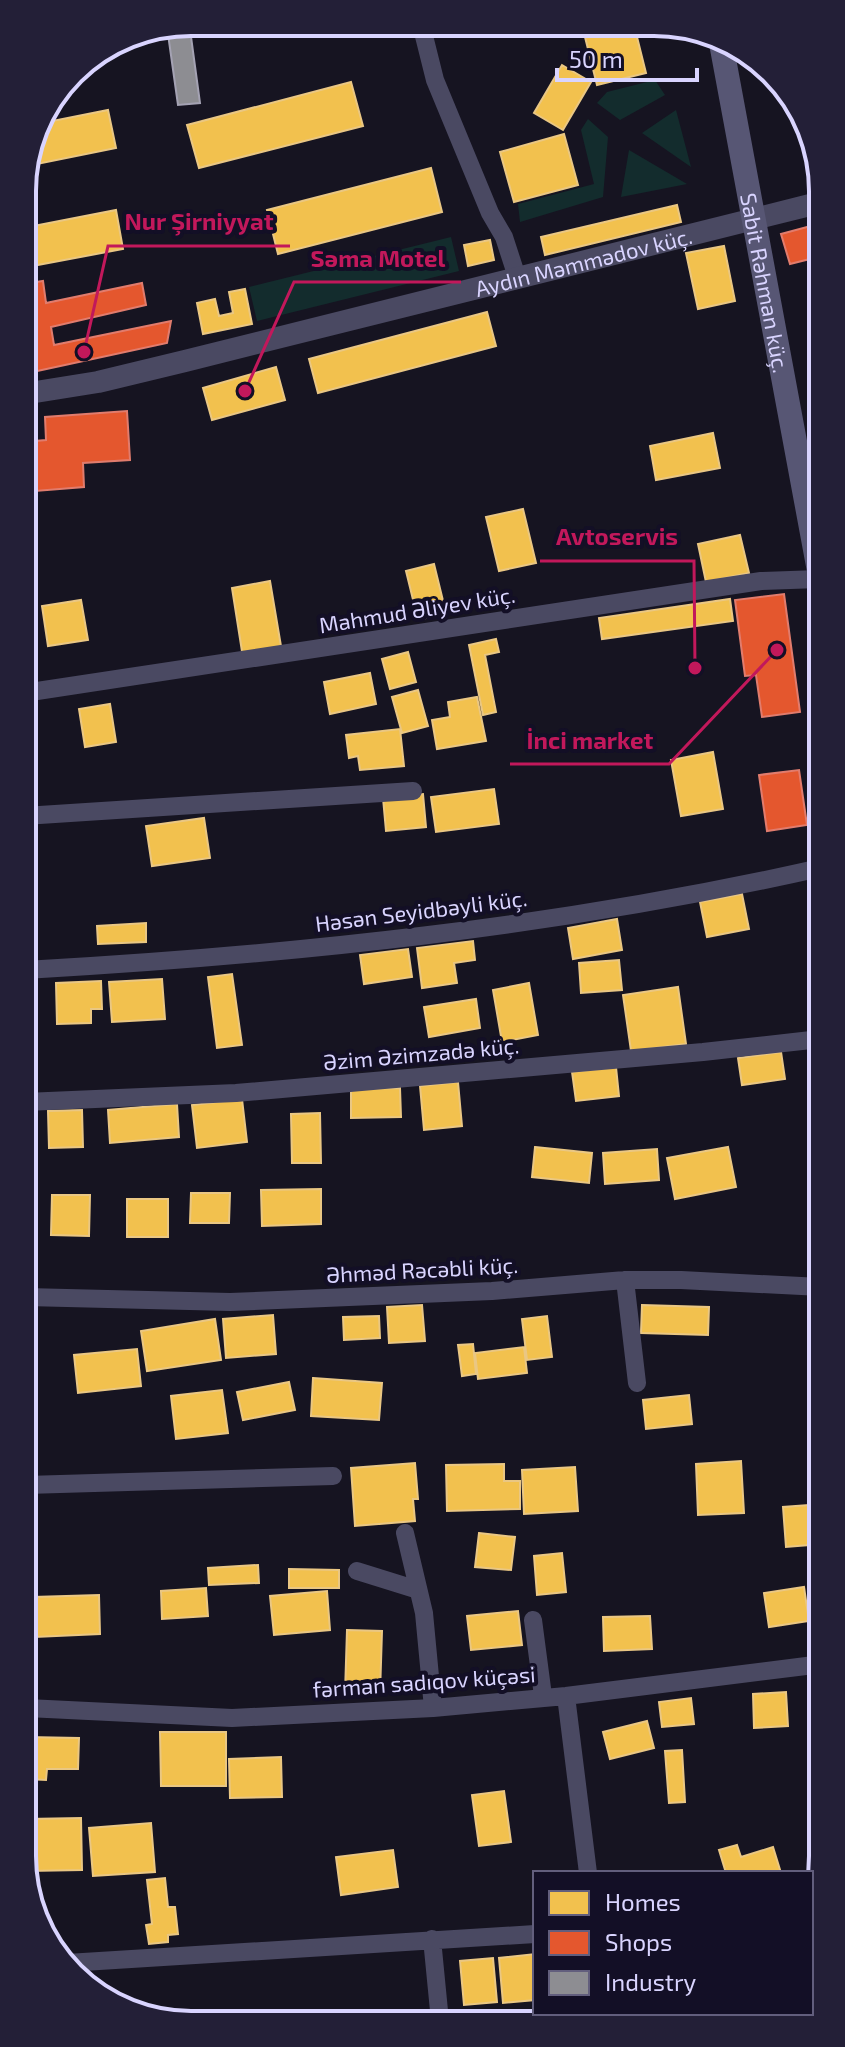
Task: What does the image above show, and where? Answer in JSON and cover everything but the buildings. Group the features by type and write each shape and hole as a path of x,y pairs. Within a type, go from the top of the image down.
{"main road":[{"name":"Sabit Rəhman küç.","path":"723,52 809,489"}],"street":[{"path":"424,36 435,80 490,213 504,237 517,277"},
{"name":"Aydın Məmmədov küç.","path":"36,392 98,382 185,361 809,205"},
{"name":"Mahmud Əliyev küç.","path":"36,691 761,581 809,579"},
{"path":"36,815 413,791"},
{"name":"Həsən Seyidbəyli küç.","path":"36,969 195,960 568,917 809,870"},
{"name":"Əzim Əzimzadə küç.","path":"36,1102 236,1093 809,1040"},
{"path":"625,1280 637,1383"},
{"name":"Əhməd Rəcəbli küç.","path":"36,1297 230,1302 492,1291 625,1280 809,1286"},
{"path":"36,1485 333,1476"},
{"path":"405,1533 424,1613 433,1708"},
{"path":"357,1571 418,1590"},
{"path":"533,1620 543,1696"},
{"name":"fərman sadıqov küçəsi","path":"36,1708 232,1718 433,1708 566,1696 809,1666"},
{"path":"566,1696 588,1871"},
{"path":"78,1962 533,1934"},
{"path":"432,1939 439,2011"}],"green space":[{"path":"655,80 665,95 620,120 597,103 607,92"},
{"path":"676,110 691,167 642,133"},
{"path":"588,119 608,137 603,197 520,222 518,204 594,184 581,130"},
{"path":"629,150 687,184 621,197"},
{"path":"451,237 459,271 257,321 249,287"}],"place":[{"name":"Nur Şirniyyat","path":"84,352"},
{"name":"Səma Motel","path":"245,391"},
{"name":"İnci market","path":"777,650"},
{"name":"Avtoservis","path":"695,668"}]}
